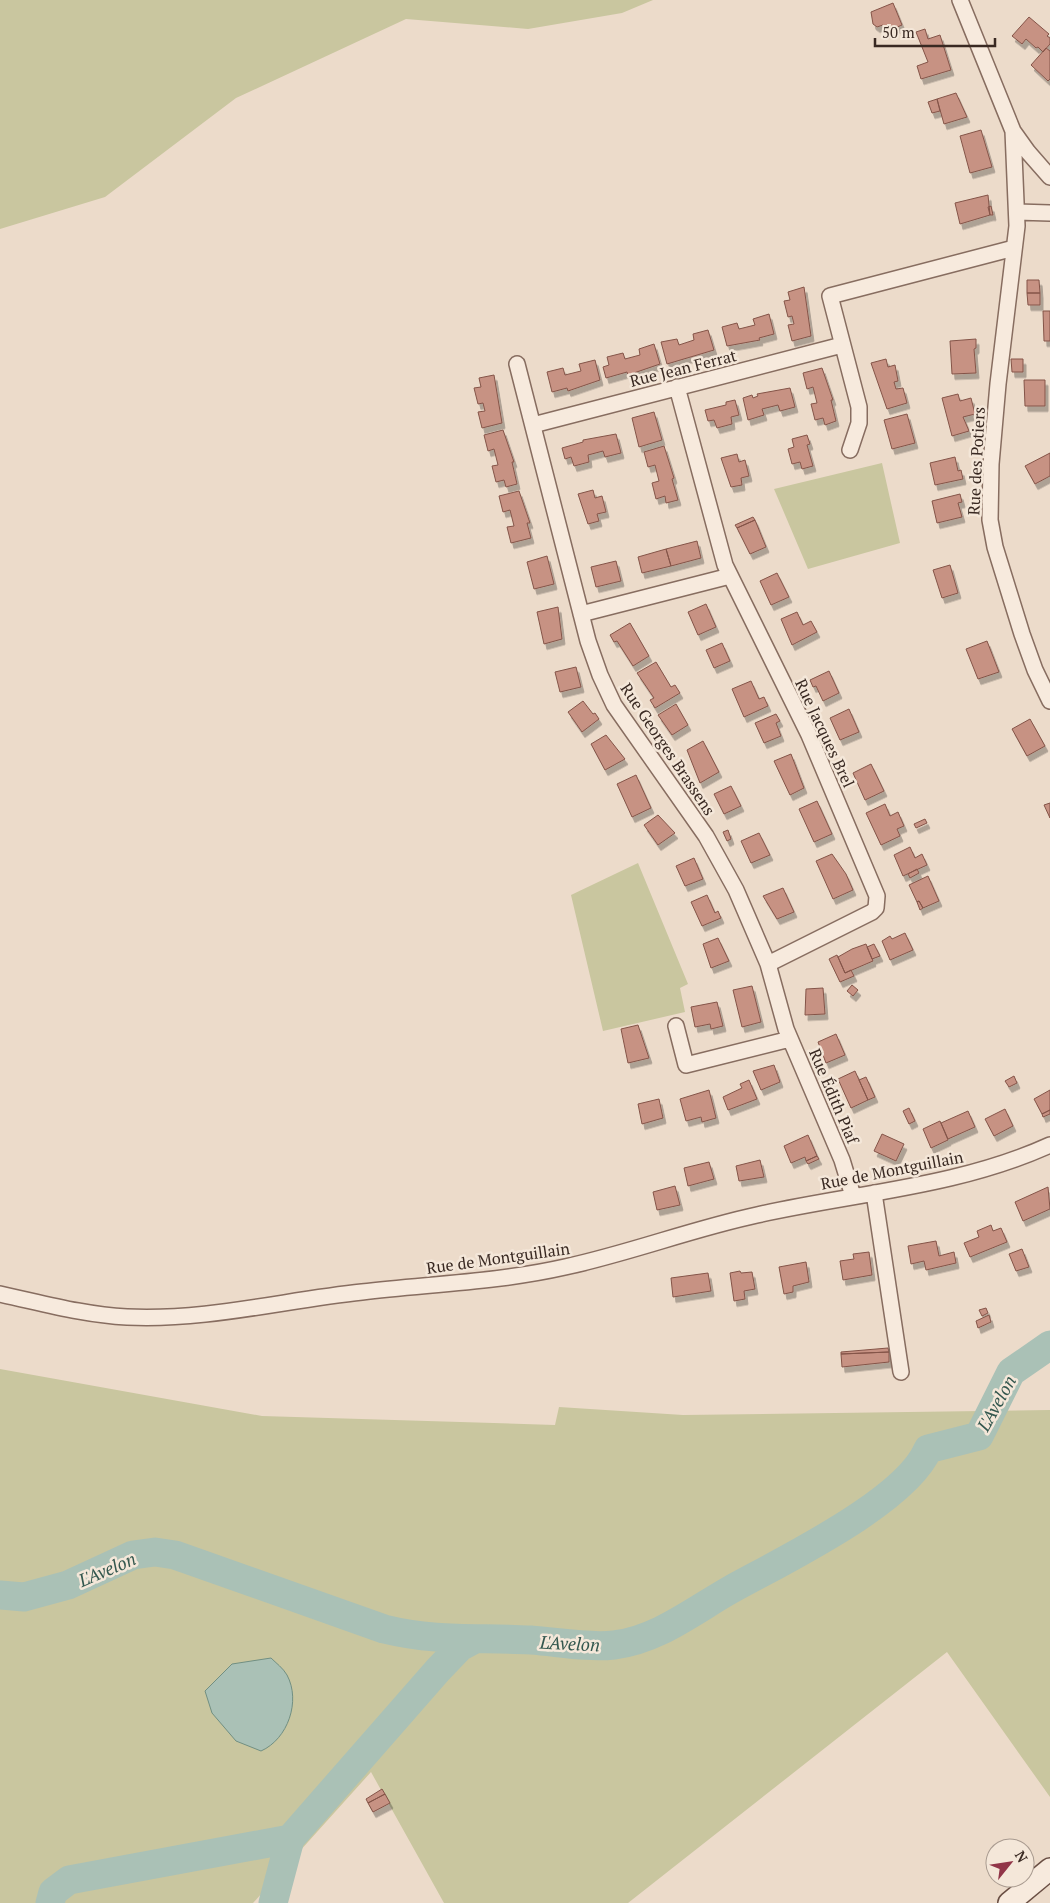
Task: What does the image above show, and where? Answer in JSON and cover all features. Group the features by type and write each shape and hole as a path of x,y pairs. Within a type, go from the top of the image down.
{"main road":[{"path":"1009,1903 1050,1868"}],"street":[{"name":"Rue des Potiers","path":"960,0 1013,131 1028,152 1050,176"},
{"name":"Rue des Potiers","path":"1013,131 1018,212 991,455 990,520 995,547 1022,634 1034,670 1050,701"},
{"path":"1018,212 1050,213"},
{"path":"850,450 859,413 830,296 1014,248"},
{"name":"Rue Jean Ferrat","path":"533,424 842,345"},
{"path":"517,364 533,424"},
{"name":"Rue Jacques Brel","path":"677,387 718,542 730,576 809,735 876,890 876,908 768,964"},
{"name":"Rue Georges Brassens","path":"533,424 594,659 611,698 633,735 715,851 740,898 768,964"},
{"path":"582,614 730,576"},
{"name":"Rue Édith Piaf","path":"768,964 790,1039 842,1160 853,1196"},
{"name":"Rue Édith Piaf","path":"676,1026 686,1066 790,1039"},
{"name":"Rue de Montguillain","path":"0,1294 109,1316 148,1318 553,1270 724,1222 986,1170 1050,1145"},
{"path":"874,1193 901,1372"}],"shaded area":[{"path":"0,0 653,0 622,13 528,29 406,19 236,98 105,197 0,229"},
{"path":"882,463 900,543 808,569 774,489"},
{"path":"638,863 688,984 680,988 685,1012 603,1031 571,895"},
{"path":"0,1369 262,1416 555,1425 559,1407 683,1415 1050,1410 1050,1797 947,1652 628,1903 444,1903 371,1772 253,1903 0,1903"},
{"path":"271,1658 287,1675 293,1696 292,1707 285,1729 278,1738 261,1751 236,1741 212,1713 205,1691 232,1664"}],"building":[{"path":"893,3 902,25 886,32 883,25 877,27 873,24 871,12"},
{"path":"1029,17 1049,34 1047,36 1050,38 1050,44 1043,52 1026,39 1022,44 1012,36"},
{"path":"925,29 928,39 940,35 951,70 921,79 917,66 928,62 916,32"},
{"path":"1046,48 1050,51 1050,79 1048,81 1031,65"},
{"path":"956,93 967,117 944,124 937,99"},
{"path":"937,99 940,111 932,113 928,102"},
{"path":"981,130 992,167 970,173 960,136"},
{"path":"988,195 990,215 960,224 955,203"},
{"path":"991,206 993,215 990,215 988,207"},
{"path":"1027,280 1039,280 1040,293 1027,293"},
{"path":"804,287 811,336 792,341 788,325 794,324 792,316 788,317 784,301 790,300 788,292"},
{"path":"1027,293 1040,293 1040,305 1028,305"},
{"path":"1043,311 1050,311 1050,341 1044,341"},
{"path":"769,314 774,334 759,338 760,340 727,346 722,327 737,323 739,329 755,325 753,319"},
{"path":"708,330 714,350 667,364 661,342 677,339 679,345 694,340 693,334"},
{"path":"976,339 976,348 974,349 976,373 952,374 950,341"},
{"path":"654,344 660,364 628,375 627,372 606,378 603,367 609,365 607,357 623,353 625,359 640,355 639,349"},
{"path":"886,359 888,367 895,365 898,381 894,382 896,389 903,388 907,403 887,409 871,363"},
{"path":"1011,359 1023,359 1023,372 1012,372"},
{"path":"595,360 600,380 568,391 567,388 552,392 547,372 563,368 565,375 581,371 579,364"},
{"path":"822,368 833,400 831,400 836,421 825,425 823,418 815,420 811,404 817,403 813,387 807,389 803,373"},
{"path":"494,375 502,423 482,428 478,412 485,411 483,403 478,404 474,388 481,387 479,378"},
{"path":"1024,380 1045,380 1045,406 1025,406"},
{"path":"790,388 795,407 780,411 778,405 762,409 764,415 748,420 743,398 752,395 753,398 758,396 757,394"},
{"path":"958,394 960,401 971,398 975,414 963,417 969,431 952,436 942,398"},
{"path":"735,400 739,415 731,417 732,424 717,428 714,420 708,421 705,410 726,405 726,402"},
{"path":"654,412 662,440 639,447 632,418"},
{"path":"907,414 915,443 892,449 884,420"},
{"path":"503,430 514,462 512,462 517,484 506,487 504,480 496,482 492,466 498,465 494,449 488,451 484,435"},
{"path":"616,434 621,453 605,457 603,451 588,455 589,462 574,466 571,457 565,459 562,448 583,442 583,440"},
{"path":"807,435 810,444 807,445 813,466 802,469 800,462 792,464 788,449 794,447 792,439"},
{"path":"664,446 674,478 672,479 678,500 666,503 665,496 656,499 652,483 659,481 655,465 648,467 644,452"},
{"path":"1050,453 1050,476 1035,484 1025,466"},
{"path":"737,454 739,462 745,460 749,476 741,478 742,485 731,487 721,458"},
{"path":"955,457 958,471 961,470 963,479 935,485 930,463"},
{"path":"593,490 595,498 602,496 606,512 597,514 599,521 588,524 578,494"},
{"path":"519,491 530,523 527,523 531,538 511,543 507,527 514,526 510,510 503,512 499,496"},
{"path":"960,494 962,502 958,503 962,517 937,523 932,501"},
{"path":"753,517 755,520 737,528 735,525"},
{"path":"755,520 766,547 750,554 737,528"},
{"path":"697,541 701,558 671,566 666,549"},
{"path":"666,549 671,566 642,573 638,557"},
{"path":"547,556 554,584 534,589 527,562"},
{"path":"616,561 621,581 596,587 591,567"},
{"path":"950,565 958,593 942,598 933,570"},
{"path":"777,573 789,597 771,605 760,581"},
{"path":"706,604 716,627 698,635 688,612"},
{"path":"558,607 562,639 544,644 537,612"},
{"path":"797,612 803,625 811,621 817,632 792,645 781,619"},
{"path":"630,623 649,656 633,666 617,641 614,642 610,635"},
{"path":"987,641 999,672 978,679 966,649"},
{"path":"722,643 730,661 714,668 706,650"},
{"path":"656,662 671,687 675,685 680,693 655,708 650,700 654,698 637,673"},
{"path":"576,667 581,687 560,692 555,672"},
{"path":"829,671 839,693 823,701 816,686 813,687 810,680"},
{"path":"751,681 759,699 764,697 768,706 744,717 732,689"},
{"path":"583,701 599,719 582,732 568,712"},
{"path":"676,704 688,725 672,735 658,715"},
{"path":"849,709 859,732 840,740 830,718"},
{"path":"776,714 780,721 776,723 781,736 764,743 755,723"},
{"path":"1030,719 1045,746 1027,756 1012,729"},
{"path":"606,735 625,759 605,770 591,744"},
{"path":"703,741 719,772 700,783 687,750"},
{"path":"791,754 804,788 790,795 774,761"},
{"path":"871,764 884,791 865,800 853,773"},
{"path":"636,775 651,808 632,817 617,784"},
{"path":"731,786 741,806 724,814 714,794"},
{"path":"817,801 832,834 814,842 799,809"},
{"path":"1050,803 1050,818 1044,805"},
{"path":"885,804 890,816 898,812 904,826 897,829 900,836 881,845 866,813"},
{"path":"658,815 675,833 658,845 644,825"},
{"path":"925,819 927,823 916,828 914,824"},
{"path":"728,830 731,839 727,841 723,832"},
{"path":"759,833 770,855 751,863 741,841"},
{"path":"910,847 915,858 922,854 927,865 903,876 894,855"},
{"path":"832,854 846,874 853,890 833,899 816,861"},
{"path":"694,858 703,879 685,886 676,866"},
{"path":"917,869 919,873 910,878 908,874"},
{"path":"928,876 939,901 923,908 919,901 917,902 909,885"},
{"path":"783,888 794,912 777,919 763,896"},
{"path":"707,895 715,913 718,911 721,918 702,926 691,902"},
{"path":"919,901 923,908 920,910 917,902"},
{"path":"905,933 913,950 890,960 882,941 890,936 892,939"},
{"path":"718,938 729,961 711,968 703,944"},
{"path":"866,944 873,961 845,973 838,957"},
{"path":"874,944 880,956 872,959 867,947"},
{"path":"837,955 845,973 851,970 854,976 840,982 829,959"},
{"path":"852,985 858,990 853,996 847,991"},
{"path":"752,986 761,1022 742,1027 733,990"},
{"path":"823,988 825,1014 805,1015 806,989"},
{"path":"717,1002 723,1026 711,1029 710,1024 695,1027 691,1007"},
{"path":"638,1025 649,1058 628,1063 621,1029"},
{"path":"836,1034 845,1055 826,1063 818,1042"},
{"path":"774,1065 780,1082 761,1090 753,1071"},
{"path":"855,1071 868,1100 851,1108 838,1079"},
{"path":"1014,1076 1017,1083 1009,1087 1005,1081"},
{"path":"866,1077 875,1097 868,1100 859,1080"},
{"path":"749,1080 757,1099 728,1110 723,1097 742,1088 740,1084"},
{"path":"709,1090 716,1118 702,1122 701,1117 686,1121 680,1099"},
{"path":"1050,1090 1050,1110 1042,1114 1034,1099"},
{"path":"659,1099 663,1118 642,1124 638,1104"},
{"path":"909,1108 915,1121 909,1124 903,1111"},
{"path":"1005,1109 1013,1126 994,1136 985,1119"},
{"path":"1050,1110 1050,1114 1043,1117 1042,1114"},
{"path":"968,1111 975,1127 948,1139 941,1123"},
{"path":"940,1121 948,1140 931,1148 923,1129"},
{"path":"882,1134 904,1144 896,1161 874,1151"},
{"path":"808,1135 817,1156 806,1161 805,1157 791,1163 784,1146"},
{"path":"817,1156 819,1159 808,1164 806,1161"},
{"path":"760,1160 764,1177 739,1181 736,1166"},
{"path":"709,1162 714,1179 688,1186 684,1168"},
{"path":"675,1186 680,1205 657,1210 653,1192"},
{"path":"1048,1187 1050,1209 1023,1221 1015,1202"},
{"path":"991,1225 993,1231 1001,1228 1007,1242 970,1257 964,1243 979,1237 977,1231"},
{"path":"936,1241 939,1256 954,1252 956,1263 926,1270 924,1261 911,1264 908,1246"},
{"path":"1022,1249 1029,1267 1016,1271 1009,1254"},
{"path":"869,1252 872,1275 843,1280 840,1261 854,1259 853,1254"},
{"path":"806,1262 809,1282 793,1286 793,1292 784,1294 779,1267"},
{"path":"740,1271 741,1273 752,1272 755,1289 744,1291 745,1299 734,1301 730,1273"},
{"path":"708,1273 711,1291 673,1297 671,1278"},
{"path":"986,1308 988,1313 982,1316 979,1310"},
{"path":"989,1315 991,1322 978,1328 976,1321"},
{"path":"888,1348 889,1352 841,1354 841,1352"},
{"path":"889,1352 889,1362 842,1367 841,1354"},
{"path":"382,1789 385,1794 368,1803 366,1799"},
{"path":"385,1794 390,1803 373,1812 368,1803"}],"waterway":[{"name":"L'Avelon","path":"0,1595 24,1597 68,1585 133,1555 155,1552 175,1555 384,1629 403,1633 440,1637 531,1640 594,1646 630,1642 674,1624 730,1590 809,1547 869,1510 895,1489 915,1469 928,1449 979,1436 1011,1372 1050,1345"},
{"path":"50,1903 53,1892 69,1880 290,1839 438,1670 460,1647 475,1639"},
{"path":"273,1903 290,1839"}]}
